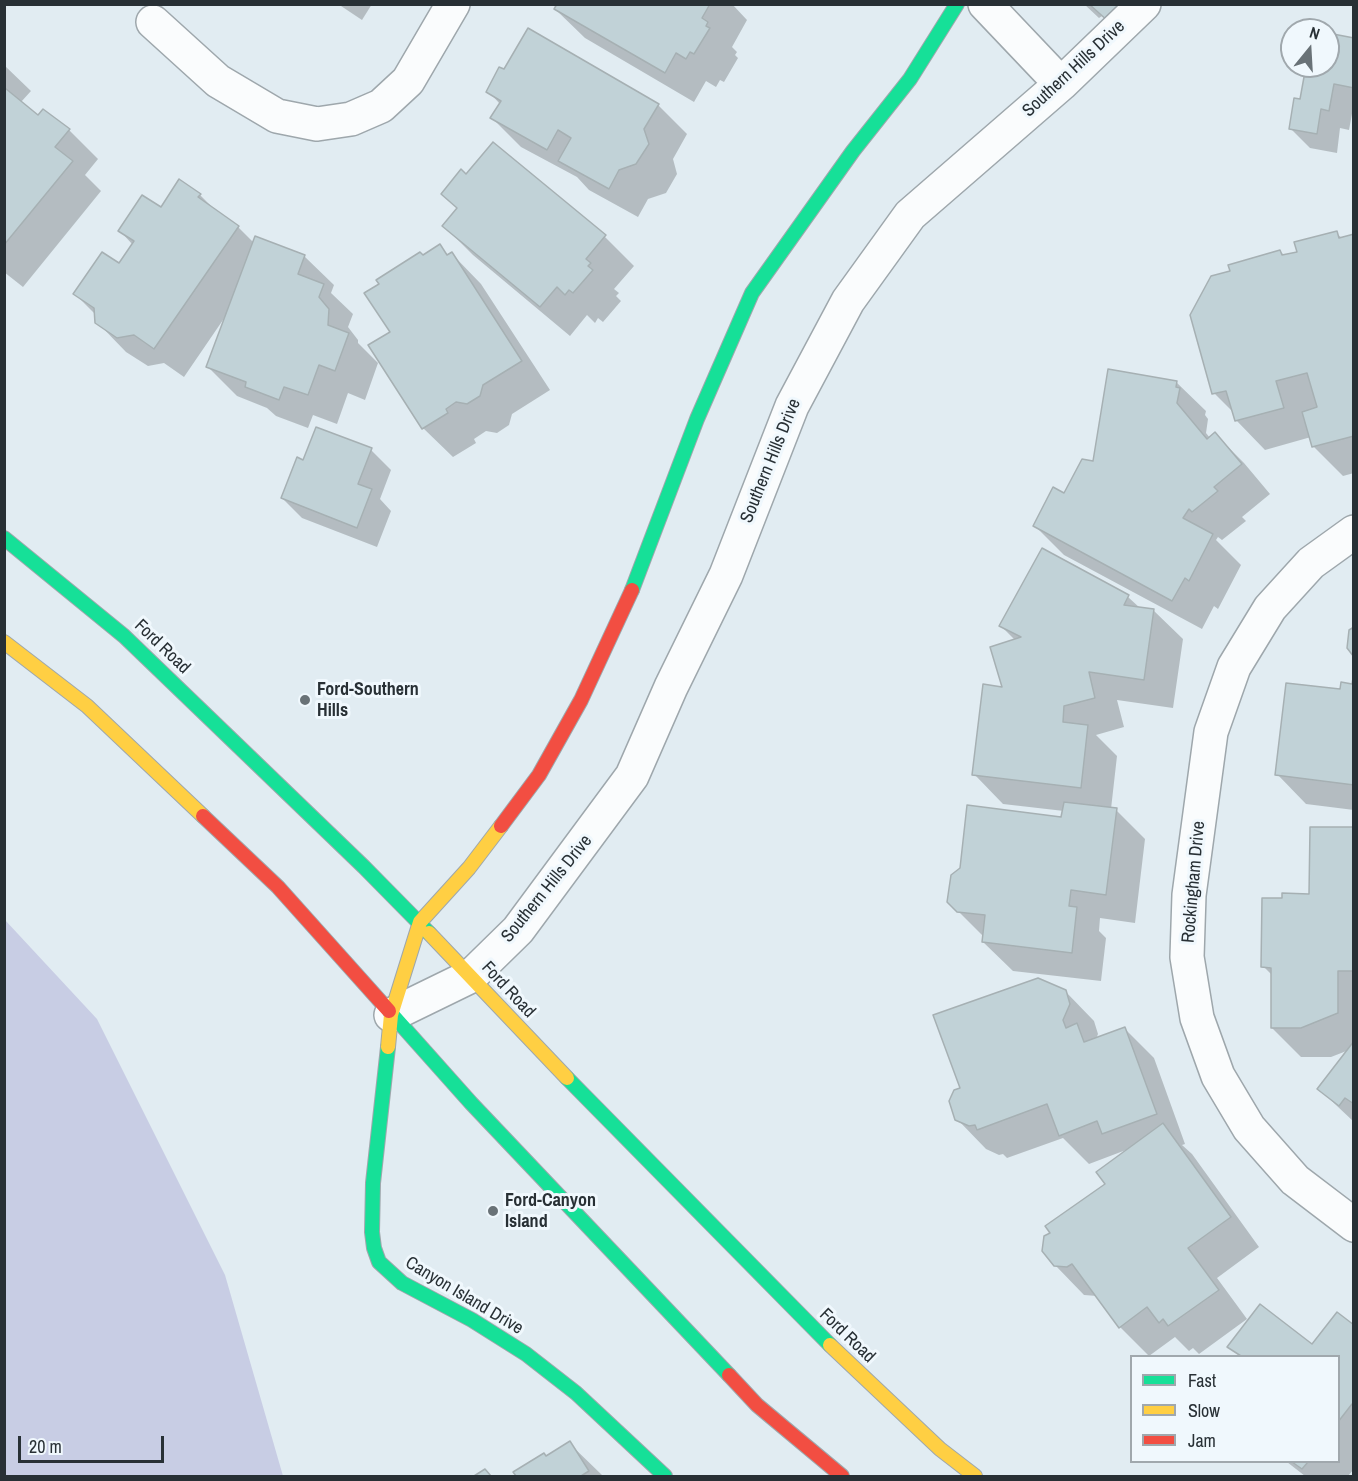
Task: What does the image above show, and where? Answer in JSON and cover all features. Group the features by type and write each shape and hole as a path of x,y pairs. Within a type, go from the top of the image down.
{"main road":[{"path":"391,1015 420,922 469,868 539,775 581,700 637,580 697,419 752,293 853,151 910,79 957,4"},
{"name":"Ford Road","path":"4,538 124,636 420,922 543,1054 821,1336 940,1449 975,1476"},
{"path":"4,642 87,706 278,887 479,1112 757,1405 842,1476"},
{"name":"Canyon Island Drive","path":"391,1015 373,1183 372,1232 379,1262 402,1283 472,1320 526,1354 576,1393 665,1476"}],"street":[{"path":"153,22 218,81 277,116 316,124 351,119 381,106 408,81 453,4"},
{"path":"985,4 1061,84"},
{"name":"Southern Hills Drive","path":"391,1015 471,975 518,930 633,776 671,687 726,575 792,406 848,302 910,215 1061,84 1144,4"},
{"name":"Rockingham Drive","path":"1353,532 1311,563 1270,608 1234,667 1211,732 1189,895 1187,957 1197,1018 1211,1057 1218,1076 1250,1128 1295,1180 1353,1225"}],"shaded area":[{"path":"5,920 97,1019 225,1275 283,1476 5,1476"}],"building":[{"path":"557,4 710,4 702,18 708,22 706,26 710,28 694,54 690,52 686,59 676,53 665,73 554,9"},
{"path":"1089,4 1125,4 1109,22"},
{"path":"528,28 659,104 644,129 649,144 636,164 619,170 609,189 558,161 571,138 558,130 547,150 490,118 501,101 486,92 499,67 504,69"},
{"path":"1340,35 1354,38 1354,88 1334,84 1329,111 1321,109 1317,134 1289,129 1294,98 1300,99 1304,78 1340,78"},
{"path":"5,88 38,115 43,109 70,129 55,147 73,161 4,245"},
{"path":"493,142 606,235 586,259 591,263 588,266 593,270 573,293 569,290 565,295 557,287 540,307 442,226 457,208 441,194 461,169 466,174"},
{"path":"179,179 201,194 198,197 239,226 154,349 134,335 117,338 95,323 94,308 73,294 102,252 119,263 134,241 118,231 142,195 161,207"},
{"path":"1337,231 1339,238 1354,234 1354,436 1312,447 1302,412 1317,407 1307,373 1276,381 1284,408 1235,421 1226,391 1212,394 1190,315 1211,276 1230,271 1228,265 1280,250 1282,255 1297,252 1294,242"},
{"path":"255,236 305,255 298,274 324,284 319,297 329,309 328,325 349,333 335,371 319,365 308,395 284,387 279,400 245,387 246,382 206,367"},
{"path":"440,244 447,255 452,252 522,361 483,385 480,396 467,404 456,402 446,409 448,413 422,429 368,345 390,332 364,293 379,284 376,280 420,252 423,255"},
{"path":"1108,369 1177,381 1176,387 1180,388 1177,403 1207,439 1215,432 1242,464 1214,487 1218,491 1192,512 1189,509 1183,518 1213,534 1189,581 1185,578 1172,601 1033,526 1053,487 1064,493 1082,459 1093,461"},
{"path":"316,427 372,448 358,484 372,489 357,528 281,498 297,457 303,460"},
{"path":"1042,548 1129,595 1124,605 1154,609 1144,680 1089,672 1095,698 1064,706 1063,722 1088,725 1081,788 972,775 983,684 1002,687 990,647 1021,637 999,626"},
{"path":"1354,627 1354,657 1347,648 1349,630"},
{"path":"1354,672 1354,785 1275,775 1286,683 1340,689 1341,682 1352,684"},
{"path":"1064,802 1117,808 1106,895 1071,890 1069,906 1077,907 1072,953 982,942 985,915 957,912 947,902 951,875 960,868 967,805 1061,817"},
{"path":"1310,827 1354,827 1354,971 1338,971 1338,1013 1301,1028 1271,1028 1271,968 1261,967 1262,898 1282,898 1282,893 1309,894"},
{"path":"1038,978 1066,990 1070,1004 1063,1020 1066,1028 1077,1023 1084,1042 1125,1027 1157,1114 1102,1134 1097,1121 1059,1136 1047,1104 977,1130 975,1125 969,1126 955,1120 949,1101 954,1090 960,1088 933,1015"},
{"path":"1354,1041 1354,1104 1345,1098 1339,1106 1317,1089"},
{"path":"1163,1123 1231,1217 1188,1248 1219,1290 1168,1326 1163,1319 1159,1323 1147,1307 1119,1328 1072,1264 1067,1267 1054,1266 1042,1251 1044,1236 1050,1233 1045,1226 1105,1184 1096,1172"},
{"path":"1260,1304 1312,1344 1337,1312 1354,1325 1354,1405 1352,1404 1340,1419 1340,1355 1239,1355 1227,1347"},
{"path":"570,1441 589,1471 581,1476 516,1476 513,1472 544,1453 546,1456"},
{"path":"1293,1463 1307,1463 1302,1469"},
{"path":"485,1469 491,1476 474,1476"}],"traffic: fast":[{"path":"632,590 697,419 752,293 853,151 910,79 957,4"},
{"path":"4,538 124,636 364,867 429,933"},
{"path":"389,1011 471,1103 729,1375"},
{"path":"388,1047 373,1183 372,1232 379,1262 402,1283 472,1320 526,1354 576,1393 665,1476"},
{"path":"567,1078 830,1345"}],"traffic: slow":[{"path":"4,642 87,706 203,816"},
{"path":"388,1047 391,1015 420,922 469,868 501,826"},
{"path":"429,933 567,1078"},
{"path":"830,1345 940,1449 975,1476"}],"traffic: jam":[{"path":"501,826 539,775 581,700 632,590"},
{"path":"203,816 278,887 389,1011"},
{"path":"729,1375 757,1405 842,1476"}],"place":[{"name":"Ford-Southern Hills","path":"305,700"},
{"name":"Ford-Canyon Island","path":"493,1211"}]}
